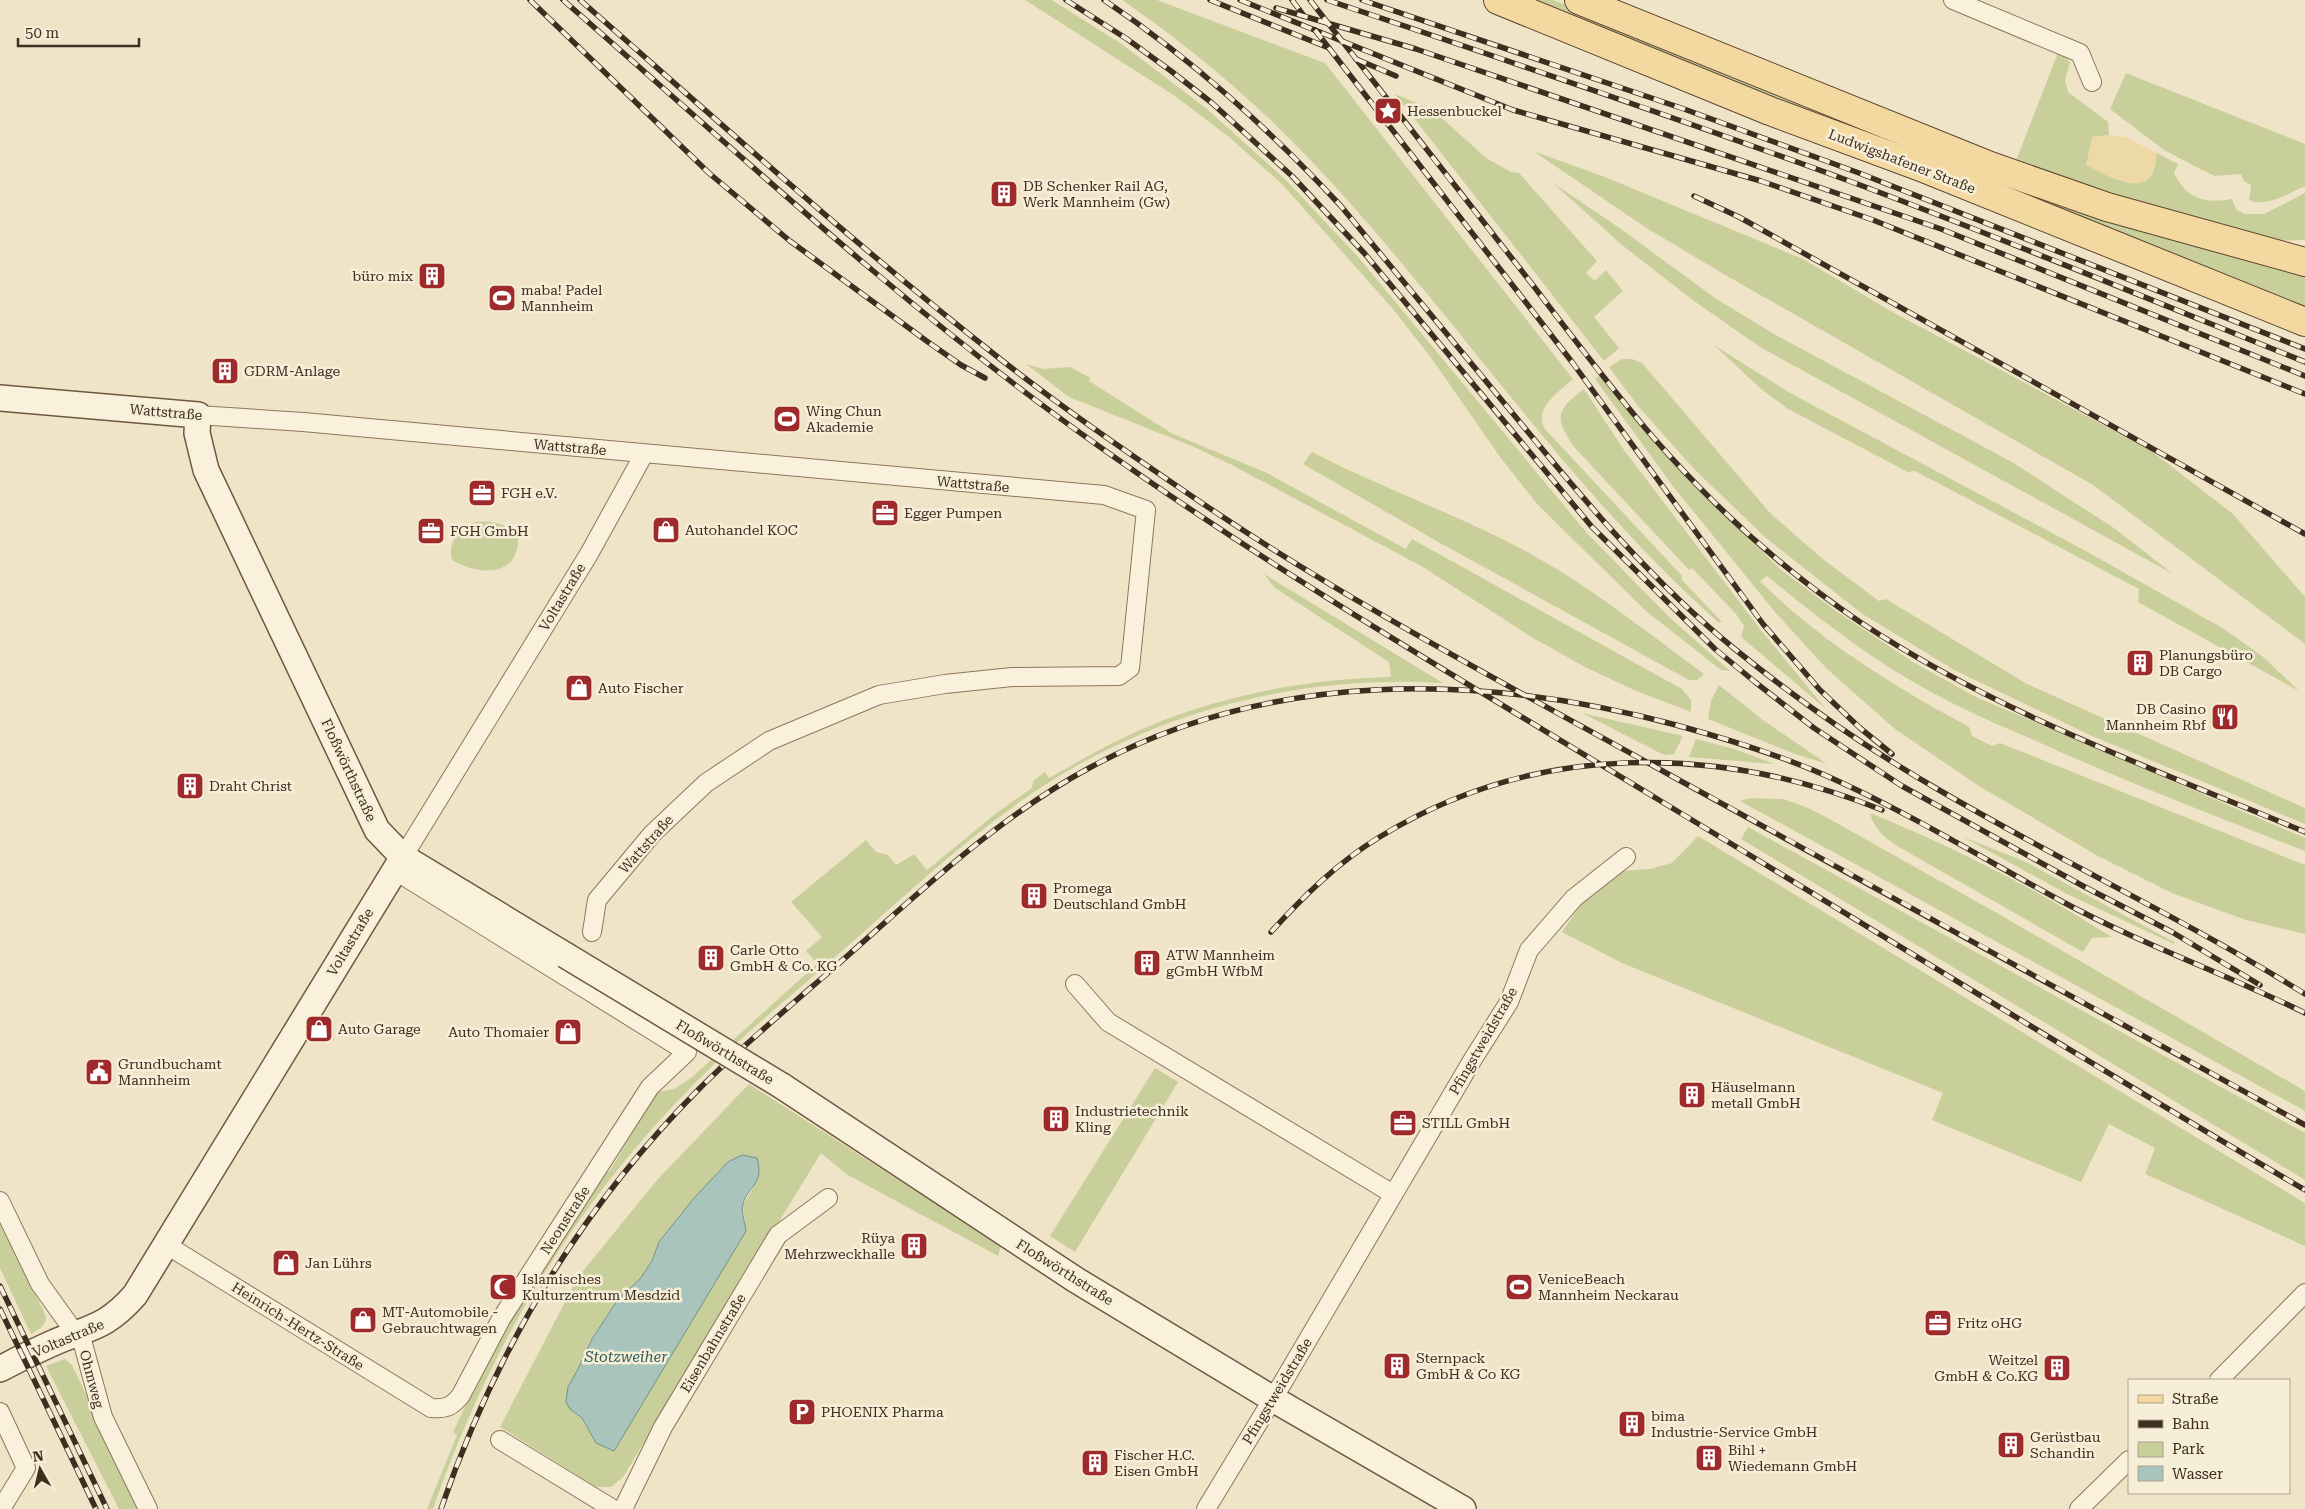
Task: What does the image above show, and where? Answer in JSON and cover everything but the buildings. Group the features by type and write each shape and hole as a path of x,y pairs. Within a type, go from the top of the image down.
{"main road":[{"name":"Ludwigshafener Straße","path":"1498,0 1770,111 1926,170 2305,322"},
{"name":"Ludwigshafener Straße","path":"1580,0 1990,166 2107,207 2305,262"},
{"path":"2275,254 2305,247"},
{"name":"Wattstraße","path":"0,398 198,415"},
{"name":"Floßwörthstraße","path":"198,415 196,433 206,470 376,830 398,864 564,965 782,1086 1076,1280 1273,1399 1463,1509"},
{"name":"Voltastraße","path":"0,1369 52,1343 108,1321 120,1312 135,1295 398,864"}],"street":[{"path":"1953,0 2080,53 2092,82"},
{"name":"Wattstraße","path":"198,415 303,422 1104,495 1146,510 1130,668 1119,676 1012,677 945,684 879,695 769,741 706,783 652,834 597,900 592,932"},
{"name":"Voltastraße","path":"398,864 589,554 644,454"},
{"name":"Pfingstweidstraße","path":"1206,1509 1473,1059 1509,1002 1530,950 1574,898 1626,857"},
{"name":"Floßwörthstraße","path":"564,965 687,1052"},
{"path":"1075,984 1108,1022 1393,1194"},
{"name":"Neonstraße","path":"432,1408 446,1409 454,1404 461,1395 501,1319 650,1087 687,1052"},
{"name":"Eisenbahnstraße","path":"623,1509 663,1427 778,1235 828,1198"},
{"name":"Ohmweg","path":"0,1201 40,1284 83,1344 94,1392 103,1417 148,1509"},
{"name":"Heinrich-Hertz-Straße","path":"165,1244 432,1408"},
{"path":"2220,1379 2305,1293"},
{"path":"0,1412 26,1468 0,1509"},
{"path":"500,1440 613,1509"},
{"path":"2079,1509 2128,1461"}],"green space":[{"path":"1025,0 1052,0 1123,45 1207,109 1287,181 1359,258 1586,532 1667,615 1730,671 1721,670 1646,611 1537,504 1500,457 1432,359 1393,309 1282,184 1229,137 1175,96"},
{"path":"1122,0 1157,0 1325,63 1573,379 1545,407 1542,421 1545,429 1683,577 1681,579 1722,622 1718,622 1660,567 1605,508 1552,447 1400,261 1292,141 1210,66"},
{"path":"1522,0 1553,0 1967,167 2305,272 2305,312"},
{"path":"2059,50 2070,62 2065,81 2068,92 2108,122 2109,135 2092,137 2151,174 2157,153 2178,164 2174,173 2179,182 2191,194 2198,198 2213,201 2232,199 2236,209 2244,214 2264,214 2305,193 2305,240 2270,241 2014,166"},
{"path":"2126,73 2305,144 2305,186 2277,199 2255,202 2249,200 2251,185 2244,181 2241,174 2215,176 2164,150 2110,109"},
{"path":"1395,94 1433,110 1486,158 1511,172 1519,173 1597,261 1586,273 1595,281 1606,270 1623,291 1594,317 1619,348 1604,361"},
{"path":"1533,151 1605,177 1803,259 1889,310 2150,450 2233,514 2305,597 2305,644 2093,485 1648,229"},
{"path":"1553,183 1621,229 1715,298 1774,334 2012,462 2114,528 2173,574 1760,347 1694,301 1622,245"},
{"path":"1714,345 1790,393 2084,550 2224,629 2262,656 2299,691 2138,602 2139,589 1915,471 1908,472 1788,409 1761,389"},
{"path":"1622,359 1632,359 1642,363 1771,514 1824,560 1879,601 1886,599 2027,684 2305,808 2305,824 2092,736 1956,671 1861,613 1766,538 1694,469 1638,406 1609,367"},
{"path":"1026,364 1043,369 1070,367 1091,378 1089,381 1173,434 1267,473 1406,549 1412,539 1682,689 1691,700 1691,712 1634,690 1587,668 1533,638 1423,567 1230,464 1194,447 1069,397"},
{"path":"1600,375 1677,467 1780,569 1836,611 1913,662 1976,697 2305,838 2305,851 2069,756 1945,700 1868,653 1806,608 1767,576 1760,581 1783,603 1833,643 1886,679 1969,727 1972,736 1992,746 2000,743 2305,865 2305,934 2246,920 2174,894 2098,856 1979,786 1895,729 1827,669 1775,612 1672,485 1595,379"},
{"path":"1584,389 1624,450 1760,629 1826,709 1741,637 1744,626 1736,614 1692,568 1689,570 1575,448 1563,429 1561,416 1567,403"},
{"path":"1312,452 1372,481 1465,521 1526,551 1593,593 1704,674 1697,680 1689,680 1440,543 1303,464"},
{"path":"475,522 497,523 508,527 518,534 517,548 513,559 506,566 497,570 486,571 463,566 452,560 451,548 456,536 464,527"},
{"path":"1264,574 1443,683 1390,682 1338,685 1285,692 1234,703 1183,718 1133,737 1086,761 1040,788 963,845 728,1051 692,1086 609,1181 572,1231 538,1283 508,1337 480,1392 455,1450 433,1509 427,1509 457,1435 453,1432 490,1355 598,1173 609,1172 657,1092 674,1089 691,1078 816,965 816,962 806,951 822,937 791,902 866,840 876,852 888,855 896,865 914,854 927,870 999,811 1032,788 1033,781 1045,772 1049,778 1129,735 1192,710 1224,700 1290,686 1391,677 1389,662 1275,588"},
{"path":"1719,685 1763,720 1827,764 1795,754 1708,719 1711,701"},
{"path":"1582,713 1683,736 1674,754 1664,755"},
{"path":"1696,739 1734,749 1775,764 1689,757"},
{"path":"1750,798 1783,799 1806,807 1997,913 2305,1091 2305,1111 1740,801"},
{"path":"1870,813 1933,840 1994,870 2054,902 2112,937 2092,938 2083,952 1898,846 1879,830 1872,820"},
{"path":"1748,827 2305,1133 2305,1180 1741,839"},
{"path":"1698,836 2305,1203 2305,1246 2145,1174 2155,1148 2109,1124 2081,1182 1932,1120 1943,1093 1622,963 1562,932 1581,904 1622,871 1650,869 1672,863"},
{"path":"1963,837 2026,862 2174,942 2174,944 2067,894"},
{"path":"1155,1068 1178,1082 1075,1252 1050,1236"},
{"path":"749,1084 1001,1246 998,1256 846,1174 821,1153 623,1477 611,1487 596,1487 500,1427 578,1277 658,1179","holes":["728,1162 754,1186 743,1205 746,1232 587,1429 568,1387 619,1298 640,1279 652,1261 659,1242 694,1198"]},
{"path":"0,1222 46,1316 42,1327 31,1334 0,1268"},
{"path":"65,1359 72,1365 141,1509 119,1509 46,1366"}],"sand":[{"path":"2109,135 2125,137 2157,153 2154,171 2148,180 2140,183 2121,181 2086,165 2092,137"}],"water":[{"name":"Stotzweiher","path":"742,1155 757,1158 759,1167 759,1174 755,1184 743,1204 746,1231 614,1451 596,1443 582,1418 570,1409 566,1402 568,1387 592,1339 619,1298 640,1279 652,1261 659,1242 694,1198 728,1162"}],"railway":[{"path":"530,0 710,174 790,241 928,342 961,365 985,378"},
{"path":"563,0 888,284 1023,391 1162,490 1302,582 1444,670 2062,1045 2305,1190"},
{"path":"580,0 839,227 945,315 1094,429 1249,534 1364,605 2305,1125"},
{"path":"1066,0 1127,39 1171,71 1212,103 1292,176 1365,254 1592,527 1715,649 1755,682 1814,728 1902,786 2083,886 2172,932 2260,985"},
{"path":"1104,0 1199,71 1257,122 1313,176 1340,205 1592,508 1675,596 1736,650 1785,688 1886,758 1985,816 2215,941 2305,994"},
{"path":"1210,0 1329,48"},
{"path":"1240,0 1513,110 1761,181 1873,220 2305,394"},
{"path":"1292,0 1304,16"},
{"path":"1310,0 1591,361 1652,436 1699,487 1803,581 1860,622 1912,655 2021,712 2077,738 2305,832"},
{"path":"1327,0 1656,112 1852,182 2305,362"},
{"path":"1362,0 1684,109 1859,173 2305,349"},
{"path":"1276,8 1416,49 1941,229 2305,376"},
{"path":"1315,30 1572,362 1763,624 1820,690 1860,728 1892,754"},
{"path":"1356,59 1396,76"},
{"path":"1694,196 1739,217 2305,534"},
{"path":"441,1509 463,1450 488,1393 515,1338 546,1284 579,1233 616,1183 656,1135 699,1089 749,1042 927,885 1022,810 1056,787 1091,767 1160,735 1231,712 1304,697 1379,690 1453,690 1528,696 1603,708 1676,725 1779,757 1840,782 1924,825 2093,917 2305,1013"},
{"path":"1271,932 1321,881 1348,858 1378,838 1437,806 1498,784 1561,769 1625,763 1690,764 1755,773 1819,788 1882,810"},
{"path":"0,1286 107,1509"},
{"path":"0,1309 96,1509"}],"place":[{"name":"Hessenbuckel","path":"1388,111"},
{"name":"DB Schenker Rail AG, Werk Mannheim (Gw)","path":"1004,194"},
{"name":"büro mix","path":"432,276"},
{"name":"maba! Padel Mannheim","path":"502,298"},
{"name":"GDRM-Anlage","path":"225,371"},
{"name":"Wing Chun Akademie","path":"787,419"},
{"name":"FGH e.V.","path":"482,493"},
{"name":"Egger Pumpen","path":"885,513"},
{"name":"Autohandel KOC","path":"666,530"},
{"name":"FGH GmbH","path":"431,531"},
{"name":"Planungsbüro DB Cargo","path":"2140,663"},
{"name":"Auto Fischer","path":"579,688"},
{"name":"DB Casino Mannheim Rbf","path":"2225,717"},
{"name":"Draht Christ","path":"190,786"},
{"name":"Promega Deutschland GmbH","path":"1034,896"},
{"name":"Carle Otto GmbH & Co. KG","path":"711,958"},
{"name":"ATW Mannheim gGmbH WfbM","path":"1147,963"},
{"name":"Auto Garage","path":"319,1029"},
{"name":"Auto Thomaier","path":"568,1032"},
{"name":"Grundbuchamt Mannheim","path":"99,1072"},
{"name":"Häuselmann metall GmbH","path":"1692,1095"},
{"name":"Industrietechnik Kling","path":"1056,1119"},
{"name":"STILL GmbH","path":"1403,1123"},
{"name":"Rüya Mehrzweckhalle","path":"914,1246"},
{"name":"Jan Lührs","path":"286,1263"},
{"name":"Islamisches Kulturzentrum Mesdzid","path":"503,1287"},
{"name":"VeniceBeach Mannheim Neckarau","path":"1519,1287"},
{"name":"MT-Automobile - Gebrauchtwagen","path":"363,1320"},
{"name":"Fritz oHG","path":"1938,1323"},
{"name":"Sternpack GmbH & Co KG","path":"1397,1366"},
{"name":"Weitzel GmbH & Co.KG","path":"2057,1368"},
{"name":"PHOENIX Pharma","path":"802,1412"},
{"name":"bima Industrie-Service GmbH","path":"1632,1424"},
{"name":"Gerüstbau Schandin","path":"2011,1445"},
{"name":"Bihl + Wiedemann GmbH","path":"1709,1458"},
{"name":"Fischer H.C. Eisen GmbH","path":"1095,1463"}]}
